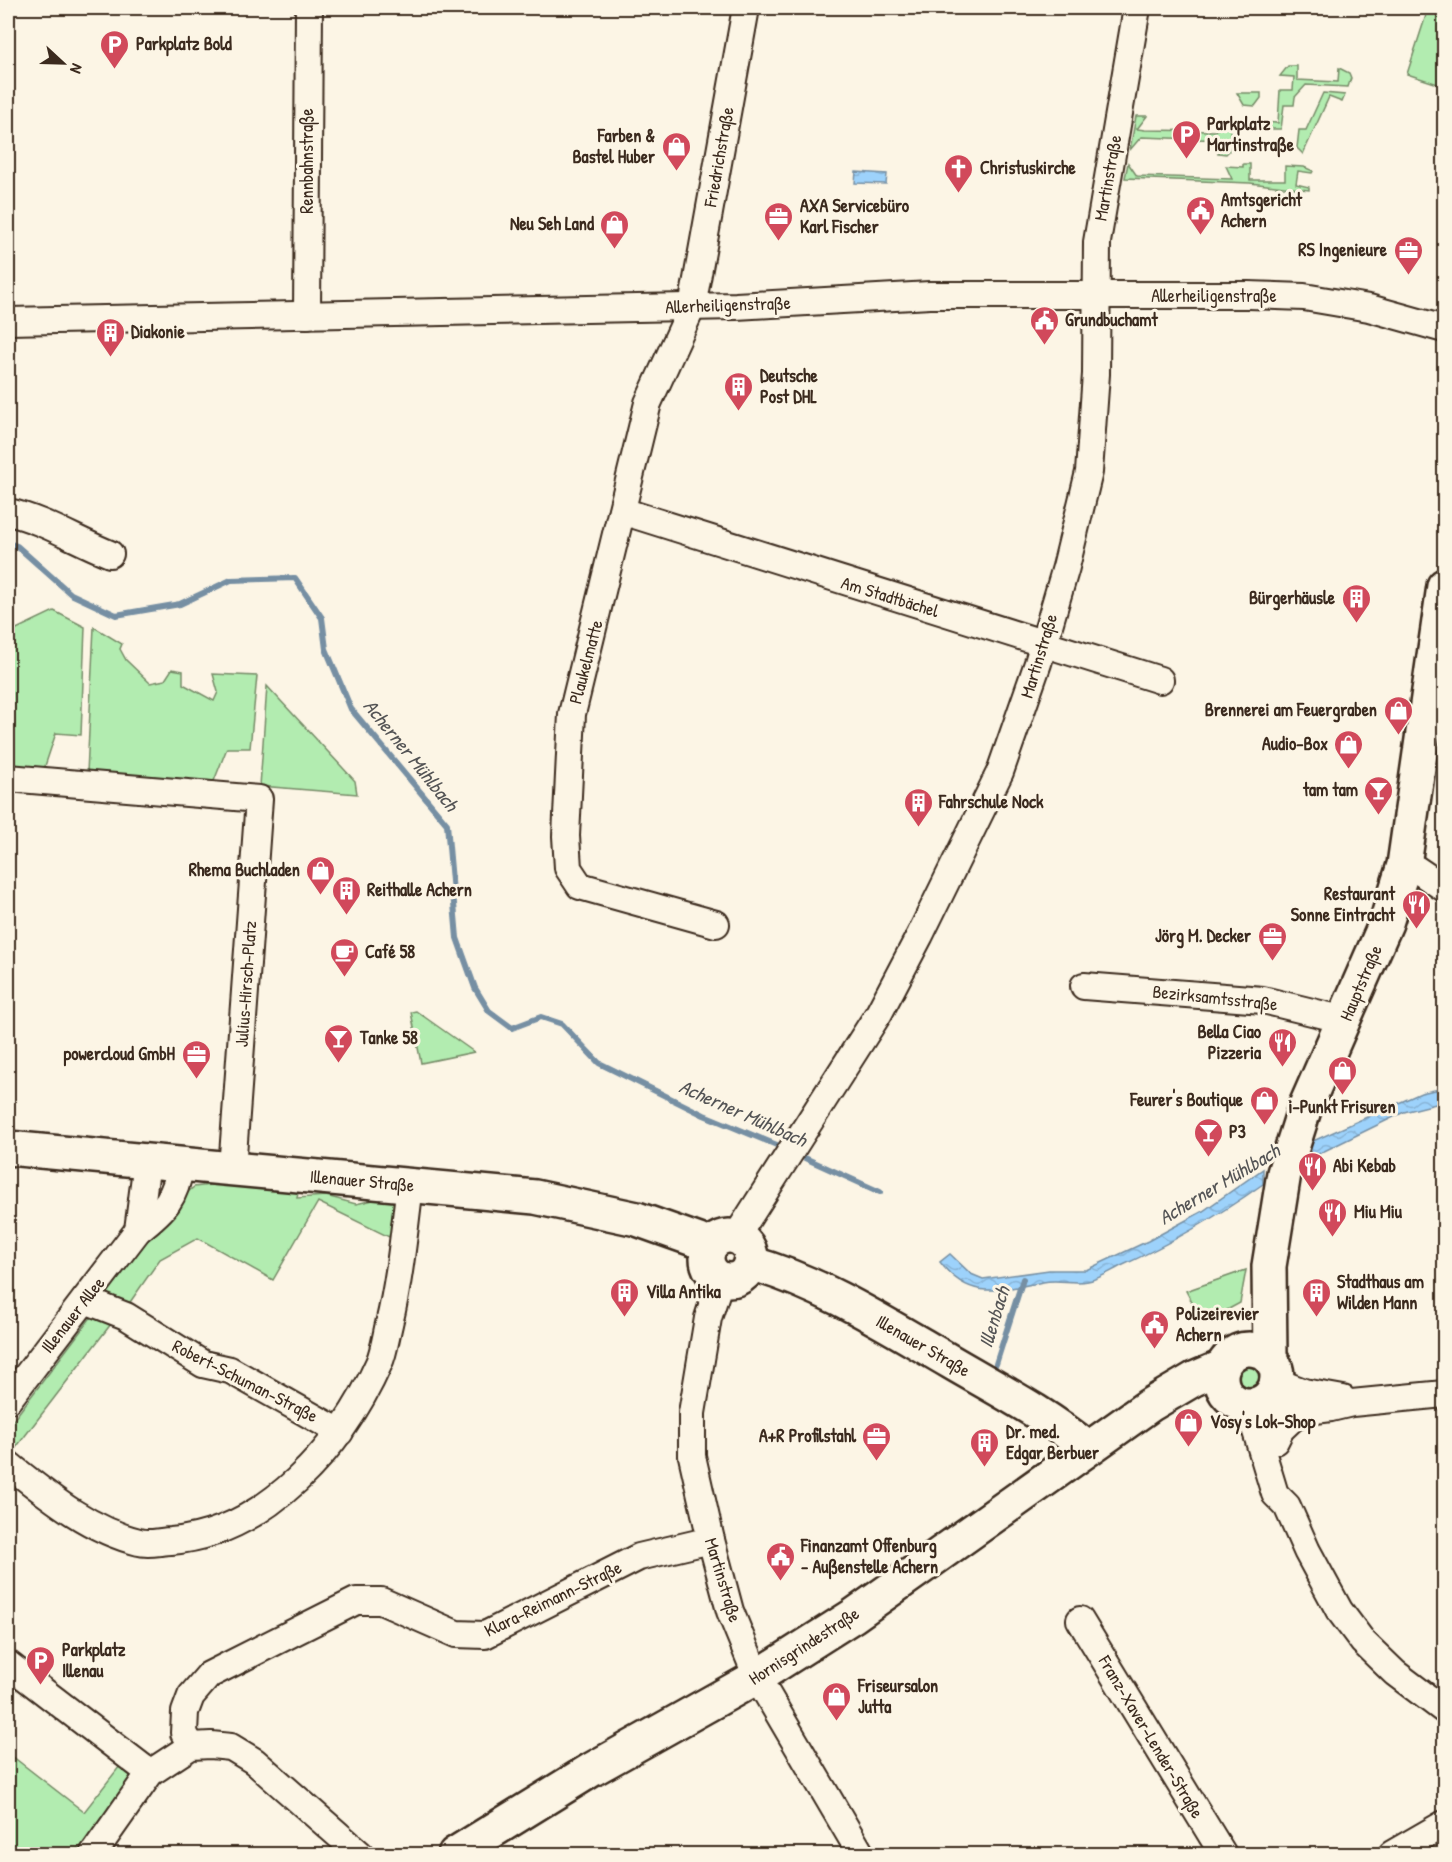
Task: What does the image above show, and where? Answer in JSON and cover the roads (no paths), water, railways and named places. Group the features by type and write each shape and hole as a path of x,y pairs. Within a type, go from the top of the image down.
{"main road":[{"name":"Hauptstraße","path":"1252,1381 1286,1163 1308,1101 1386,923 1404,865 1444,586"},
{"name":"Illenauer Straße","path":"8,1148 535,1197 637,1219 732,1250 883,1322 1010,1396 1087,1448"},
{"path":"721,1278 739,1277 732,1250"},
{"name":"Hornisgrindestraße","path":"455,1854 591,1770 757,1677 853,1616 1087,1448 1138,1416 1150,1405 1194,1379 1252,1381"}],"street":[{"name":"Rennbahnstraße","path":"307,315 309,8"},
{"name":"Friedrichstraße","path":"692,307 746,8"},
{"name":"Martinstraße","path":"732,1250 789,1153 879,1013 925,925 1000,772 1044,643 1089,472 1096,374 1097,242 1137,8"},
{"name":"Allerheiligenstraße","path":"8,321 692,307 930,295 1098,297 1248,295 1304,297 1392,313 1444,329"},
{"name":"Plaukelmatte","path":"692,307 648,402 572,714 566,836 568,868 580,886 716,924"},
{"name":"Am Stadtbächel","path":"622,511 1160,680"},
{"path":"8,512 32,517 77,541 110,554"},
{"name":"Julius-Hirsch-Platz","path":"8,778 260,799 232,1169"},
{"path":"1404,865 1416,869 1444,888"},
{"name":"Bezirksamtsstraße","path":"1084,986 1263,1000 1345,1020"},
{"name":"Illenauer Allee","path":"138,1230 147,1161"},
{"name":"Illenauer Allee","path":"8,1400 138,1230 159,1214 176,1191 181,1164"},
{"name":"Robert-Schuman-Straße","path":"8,1464 51,1498 93,1524 141,1543 207,1535 231,1525 298,1482 340,1432 380,1362 401,1273 410,1185"},
{"name":"Martinstraße","path":"721,1278 708,1318 692,1413 692,1456 711,1540 730,1611 757,1677 861,1854"},
{"name":"Robert-Schuman-Straße","path":"85,1300 126,1316 203,1364 230,1370 340,1432"},
{"path":"1252,1381 1304,1392 1338,1396 1352,1403"},
{"path":"1252,1381 1299,1412"},
{"path":"1252,1381 1275,1441 1289,1491 1287,1506"},
{"path":"1252,1381 1275,1494 1287,1506 1307,1551 1339,1610 1363,1642 1395,1673 1444,1710"},
{"path":"1275,1441 1281,1429 1299,1412 1352,1403 1444,1394"},
{"name":"Klara-Reimann-Straße","path":"191,1746 184,1733 185,1712 191,1696 209,1675 356,1601 381,1601 456,1634 485,1635 639,1557 711,1540"},
{"name":"Franz-Xaver-Lender-Straße","path":"1080,1620 1222,1854"},
{"path":"8,1664 150,1773"},
{"path":"93,1854 150,1773 191,1746 231,1747 254,1761 360,1854"},
{"path":"1392,1854 1444,1824"}],"water":[{"path":"856,172 887,174 886,184 855,183"},
{"path":"1444,1088 1444,1102 1404,1112 1306,1160 1313,1141 1421,1093"},
{"path":"1263,1169 1263,1184 1229,1207 1176,1238 1092,1280 1049,1281 987,1290 963,1283 951,1275 940,1262 950,1254 971,1274 983,1279 1049,1270 1086,1270 1148,1241 1203,1211"}],"waterway":[{"name":"Acherner Mühlbach","path":"8,543 17,546 71,594 116,615 180,604 231,580 295,578 322,618 326,649 351,709 447,824 457,938 475,988 489,1011 512,1028 541,1017 562,1024 599,1063 704,1115 784,1148"},
{"name":"Acherner Mühlbach","path":"796,1154 880,1192"},
{"name":"Illenbach","path":"996,1364 1023,1279"}],"place":[{"name":"Parkplatz Bold","path":"115,70"},
{"name":"Parkplatz Martinstraße","path":"1186,160"},
{"name":"Farben & Bastel Huber","path":"676,172"},
{"name":"Christuskirche","path":"959,194"},
{"name":"Amtsgericht Achern","path":"1200,236"},
{"name":"AXA Servicebüro Karl Fischer","path":"779,242"},
{"name":"Neu Seh Land","path":"615,250"},
{"name":"RS Ingenieure","path":"1408,276"},
{"name":"Grundbuchamt","path":"1044,346"},
{"name":"Diakonie","path":"110,358"},
{"name":"Deutsche Post DHL","path":"739,412"},
{"name":"Bürgerhäusle","path":"1356,624"},
{"name":"Brennerei am Feuergraben","path":"1398,736"},
{"name":"Audio-Box","path":"1349,770"},
{"name":"tam tam","path":"1379,816"},
{"name":"Fahrschule Nock","path":"918,828"},
{"name":"Rhema Buchladen","path":"321,896"},
{"name":"Reithalle Achern","path":"346,916"},
{"name":"Restaurant Sonne Eintracht","path":"1416,930"},
{"name":"Jörg M. Decker","path":"1272,962"},
{"name":"Café 58","path":"344,978"},
{"name":"Tanke 58","path":"339,1064"},
{"name":"Bella Ciao Pizzeria","path":"1282,1068"},
{"name":"powercloud GmbH","path":"196,1080"},
{"name":"i-Punkt Frisuren","path":"1342,1096"},
{"name":"Feurer's Boutique","path":"1264,1126"},
{"name":"P3","path":"1208,1158"},
{"name":"Abi Kebab","path":"1312,1192"},
{"name":"Miu Miu","path":"1333,1238"},
{"name":"Villa Antika","path":"625,1318"},
{"name":"Stadthaus am Wilden Mann","path":"1316,1318"},
{"name":"Polizeirevier Achern","path":"1155,1350"},
{"name":"Vosy's Lok-Shop","path":"1189,1448"},
{"name":"A+R Profilstahl","path":"877,1462"},
{"name":"Dr. med. Edgar Berbuer","path":"985,1468"},
{"name":"Finanzamt Offenburg - Außenstelle Achern","path":"780,1582"},
{"name":"Parkplatz Illenau","path":"41,1686"},
{"name":"Friseursalon Jutta","path":"837,1722"}]}
